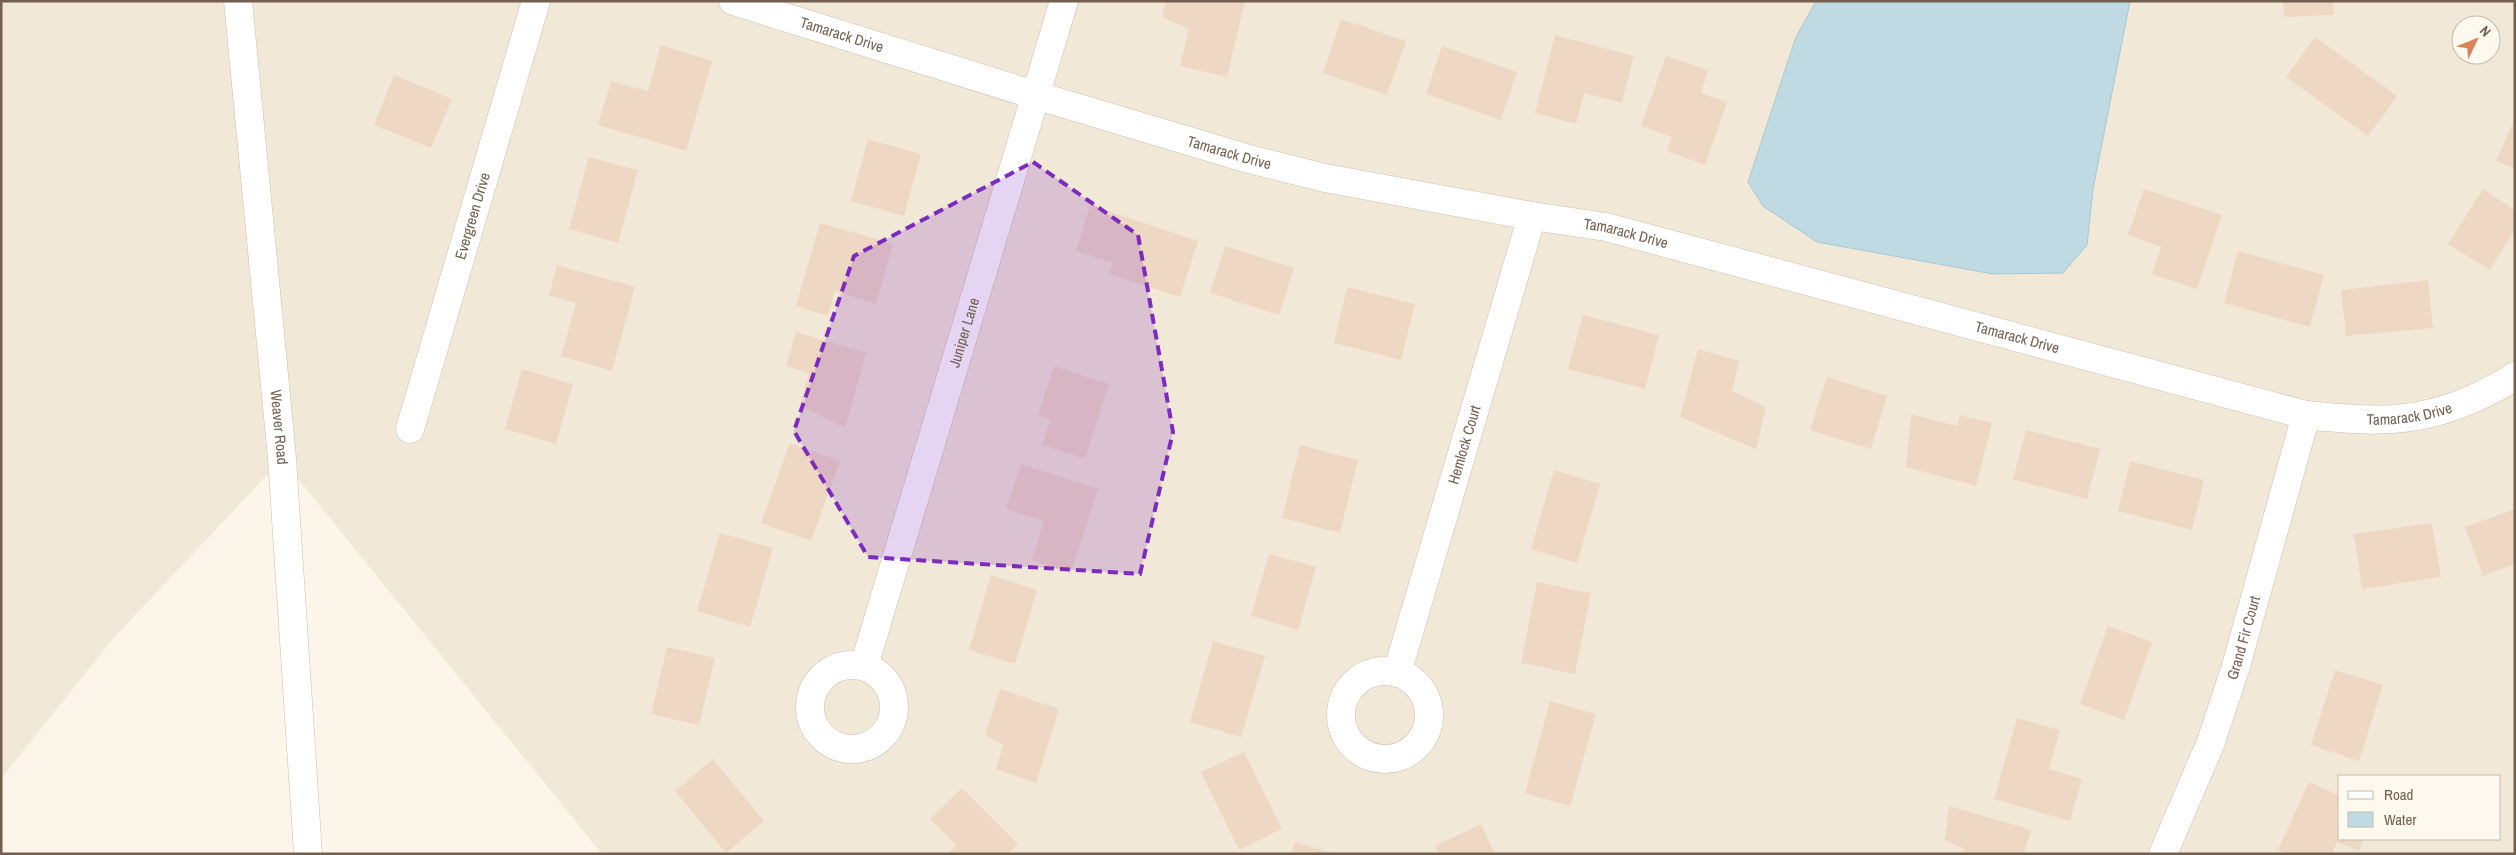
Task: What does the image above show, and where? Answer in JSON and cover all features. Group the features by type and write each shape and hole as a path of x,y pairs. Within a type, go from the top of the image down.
{"street":[{"name":"Weaver Road","path":"238,1 282,458 308,854"},
{"name":"Evergreen Drive","path":"410,429 536,1"},
{"name":"Tamarack Drive","path":"733,1 1249,159 1325,178 1532,216 1606,227 2306,415 2366,421 2417,418 2466,402 2515,376"},
{"name":"Juniper Lane","path":"864,666 1064,1"},
{"name":"Hemlock Court","path":"1397,673 1532,216"},
{"name":"Grand Fir Court","path":"2163,854 2211,742 2236,666 2306,415"}],"highlighted area":[{"path":"1033,162 1138,235 1173,432 1140,574 868,557 794,431 854,256"}],"shaded area":[{"path":"1,1 2515,1 2515,854 602,854 282,459 112,640 1,779"}],"water":[{"path":"1816,1 2130,1 2093,189 2087,245 2063,273 1993,274 1817,242 1763,206 1748,182 1796,37"}],"building":[{"path":"1166,1 1245,1 1227,77 1180,66 1189,29 1162,17"},
{"path":"2283,1 2333,1 2334,15 2284,17"},
{"path":"1341,19 1406,41 1387,95 1323,73"},
{"path":"1555,35 1634,56 1622,103 1584,93 1576,124 1535,113"},
{"path":"2315,37 2397,96 2368,136 2286,77"},
{"path":"661,45 712,61 686,151 598,125 611,81 648,91"},
{"path":"1442,46 1517,72 1501,120 1426,94"},
{"path":"1666,56 1708,70 1701,93 1727,102 1705,165 1667,151 1672,137 1641,126"},
{"path":"394,75 452,99 431,148 374,125"},
{"path":"2515,118 2515,169 2496,161"},
{"path":"868,139 921,154 904,216 851,201"},
{"path":"589,157 638,170 618,243 569,229"},
{"path":"2144,189 2222,215 2197,289 2152,274 2161,247 2128,235"},
{"path":"2483,189 2515,210 2515,229 2490,270 2448,244"},
{"path":"1090,205 1198,241 1180,297 1109,274 1113,263 1076,251"},
{"path":"820,223 893,244 876,304 835,291 828,316 796,306"},
{"path":"1225,246 1294,268 1279,315 1210,293"},
{"path":"2238,251 2324,275 2310,327 2224,303"},
{"path":"557,265 635,287 612,371 561,356 576,303 549,295"},
{"path":"2428,280 2433,328 2346,336 2341,290"},
{"path":"1347,287 1415,304 1401,360 1334,343"},
{"path":"1583,315 1659,335 1645,389 1568,369"},
{"path":"796,332 866,353 845,428 800,405 809,373 786,366"},
{"path":"1698,349 1739,361 1732,391 1766,407 1756,449 1680,417"},
{"path":"1054,366 1109,384 1085,459 1042,445 1050,419 1038,415"},
{"path":"522,369 573,384 556,444 505,429"},
{"path":"1827,377 1887,396 1871,449 1810,430"},
{"path":"1911,414 1957,426 1960,415 1992,423 1976,486 1906,467"},
{"path":"2026,430 2100,449 2087,499 2013,479"},
{"path":"790,443 840,461 811,541 761,523"},
{"path":"1300,445 1358,460 1340,533 1282,518"},
{"path":"2130,461 2204,480 2192,530 2118,511"},
{"path":"1021,464 1098,489 1071,573 1032,560 1044,521 1006,509"},
{"path":"1554,470 1600,484 1577,563 1531,549"},
{"path":"2515,509 2515,564 2483,576 2465,527"},
{"path":"2432,523 2441,577 2362,589 2354,534"},
{"path":"720,533 773,548 750,627 697,611"},
{"path":"1269,554 1316,567 1298,630 1251,616"},
{"path":"991,575 1037,590 1015,664 969,650"},
{"path":"1537,582 1591,593 1575,674 1521,663"},
{"path":"2108,626 2152,642 2124,720 2080,704"},
{"path":"1213,641 1265,656 1241,737 1190,722"},
{"path":"667,647 715,658 699,725 651,714"},
{"path":"2335,670 2383,685 2359,761 2311,745"},
{"path":"1000,689 1059,709 1036,783 996,769 1003,745 985,735"},
{"path":"1550,701 1596,714 1570,806 1525,793"},
{"path":"2017,718 2060,730 2049,769 2082,779 2070,821 1994,799"},
{"path":"1244,752 1282,829 1239,850 1201,772"},
{"path":"713,759 764,821 726,853 675,791"},
{"path":"2309,782 2338,795 2338,840 2364,840 2359,851 2337,842 2332,854 2287,854 2278,850"},
{"path":"962,788 1018,844 1008,854 948,854 956,845 930,819"},
{"path":"1949,806 2031,830 2024,854 1963,854 1964,849 1945,840"},
{"path":"1481,824 1495,854 1439,854 1435,846"},
{"path":"1295,842 1332,853 1332,854 1291,854"}]}
